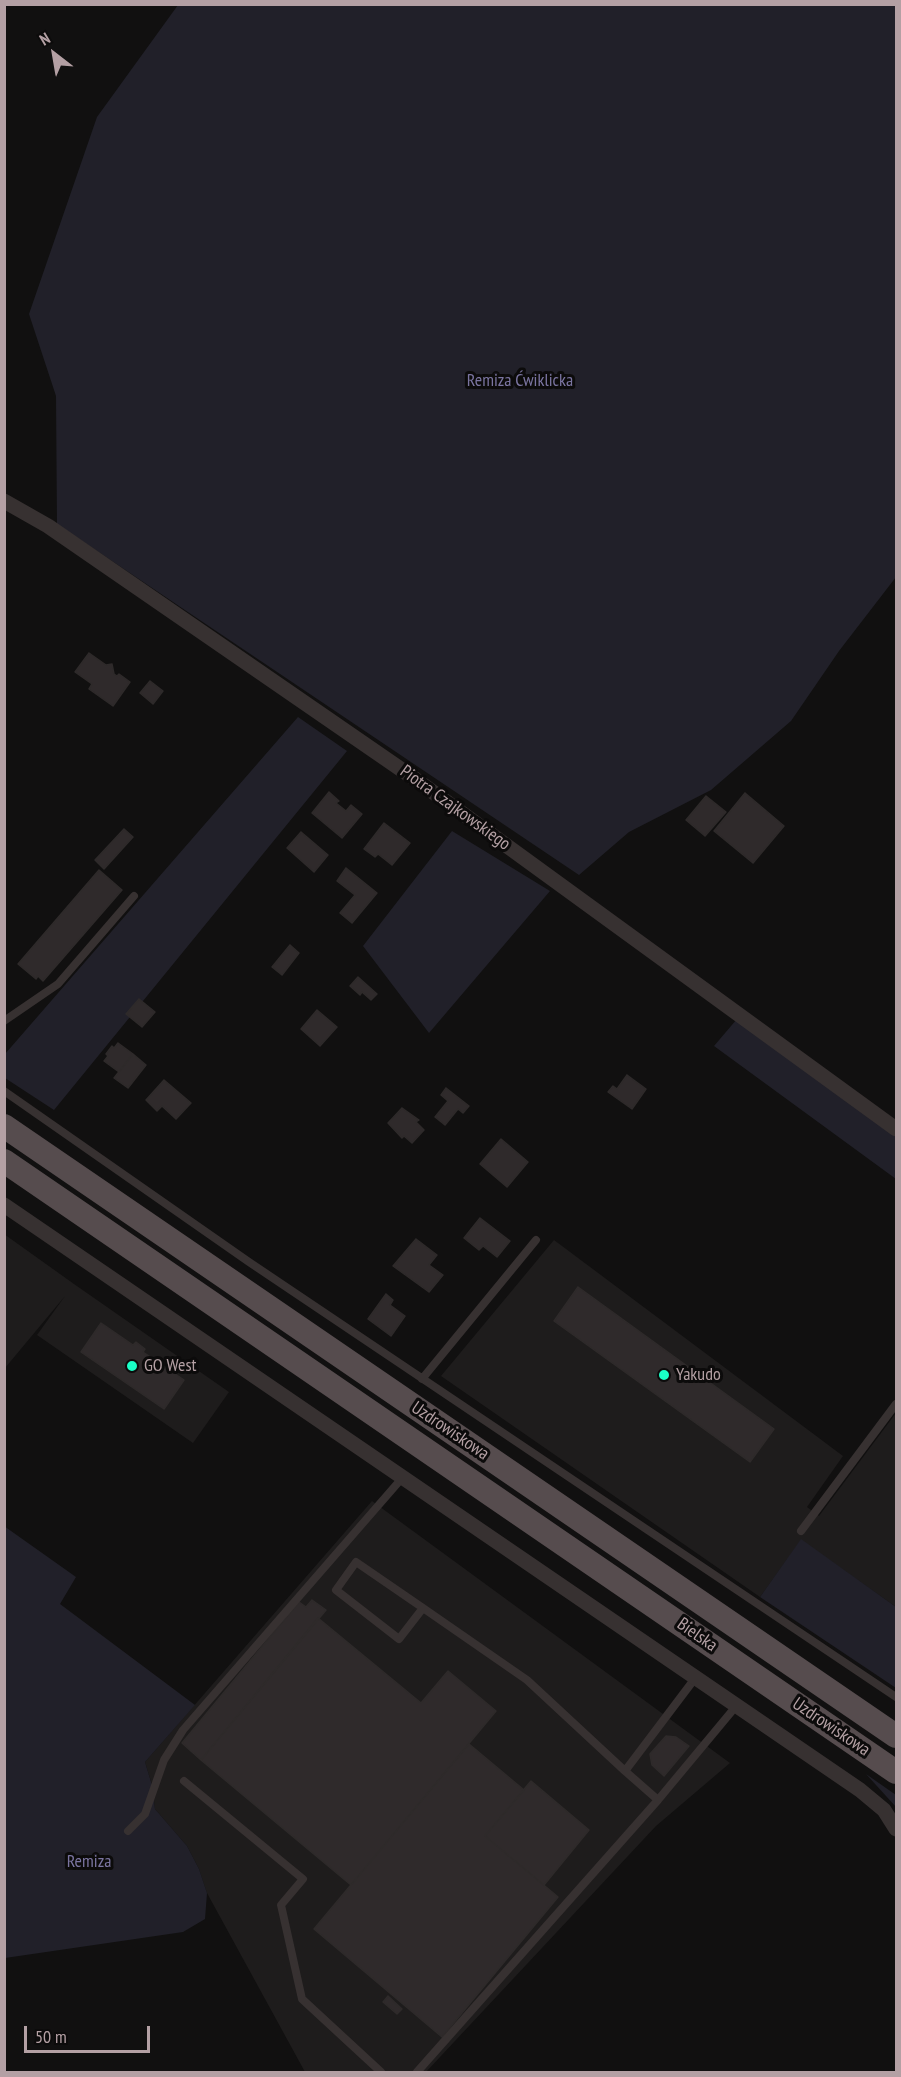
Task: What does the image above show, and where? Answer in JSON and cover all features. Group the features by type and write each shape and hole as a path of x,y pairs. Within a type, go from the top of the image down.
{"main road":[{"name":"Uzdrowiskowa","path":"4,1126 897,1736"},
{"name":"Uzdrowiskowa","path":"4,1161 657,1607"},
{"name":"Bielska","path":"657,1607 737,1662"},
{"name":"Uzdrowiskowa","path":"737,1662 897,1772"}],"street":[{"name":"Piotra Czajkowskiego","path":"4,501 48,526 415,779 897,1129"},
{"path":"4,1204 860,1790 884,1810 897,1829"}],"lane":[{"path":"4,1021 58,984 134,896"},
{"path":"4,1091 249,1262 897,1697"},
{"path":"422,1378 536,1240"},
{"path":"801,1531 897,1404"},
{"path":"128,1831 145,1814 164,1760 183,1730 404,1477"},
{"path":"423,1608 399,1639 336,1590 356,1562 423,1608 527,1680 658,1800"},
{"path":"625,1772 696,1677"},
{"path":"417,2073 658,1800 737,1705"},
{"path":"184,1781 303,1879 281,1905 302,1999 381,2073"}],"shaded area":[{"path":"4,1234 229,1392 193,1443 37,1335 65,1296 5,1368"},
{"path":"554,1240 843,1456 807,1507 819,1516 896,1413 896,1607 801,1540 760,1597 441,1376"},
{"path":"372,1501 730,1763 656,1826 426,2072 305,2072 207,1893 199,1869 187,1846 155,1809 152,1785 145,1762"}],"green space":[{"name":"Remiza Ćwiklicka","path":"178,5 896,5 896,577 839,651 791,721 711,790 629,832 579,875 57,524 56,396 29,314 97,117"},
{"path":"298,717 347,751 54,1110 5,1078 5,1054"},
{"path":"452,831 550,891 429,1033 363,946"},
{"path":"737,1019 896,1137 896,1179 714,1046"},
{"name":"Remiza","path":"4,1526 76,1577 60,1604 195,1705 145,1762 152,1785 155,1809 187,1846 199,1869 207,1893 205,1919 183,1932 5,1958"},
{"path":"801,1539 896,1607 896,1688 760,1597"},
{"path":"866,1774 896,1795 896,1807"}],"building":[{"path":"89,653 106,665 112,664 114,674 117,676 119,674 130,682 113,706 89,689 92,684 75,672"},
{"path":"150,681 163,691 153,704 140,693"},
{"path":"329,792 339,801 336,803 346,811 351,805 362,814 342,838 312,813"},
{"path":"745,793 784,826 753,863 714,831"},
{"path":"706,796 726,812 705,836 686,820"},
{"path":"384,823 410,843 392,865 378,854 375,857 364,849"},
{"path":"124,829 133,837 104,869 95,860"},
{"path":"301,832 328,855 314,872 287,848"},
{"path":"346,868 377,893 352,923 340,913 355,895 337,881"},
{"path":"99,870 122,890 43,981 38,976 36,979 18,964"},
{"path":"290,945 299,953 282,975 272,967"},
{"path":"358,977 377,994 371,1000 362,992 360,995 350,986"},
{"path":"139,999 155,1012 142,1027 126,1014"},
{"path":"317,1010 337,1027 320,1046 301,1029"},
{"path":"118,1043 133,1054 119,1072 104,1061 112,1046 114,1048"},
{"path":"133,1054 146,1065 128,1088 114,1078"},
{"path":"627,1075 646,1089 632,1109 608,1092 613,1086 617,1089"},
{"path":"164,1080 191,1103 176,1119 162,1106 157,1111 146,1100"},
{"path":"446,1088 469,1106 463,1113 458,1109 445,1125 435,1117 448,1101 441,1095"},
{"path":"402,1108 419,1120 416,1122 424,1130 412,1143 404,1136 402,1138 388,1123"},
{"path":"501,1139 528,1162 507,1187 480,1164"},
{"path":"480,1218 510,1241 497,1257 483,1246 479,1250 464,1238"},
{"path":"416,1239 437,1255 429,1265 443,1275 429,1292 393,1266"},
{"name":"Yakudo","path":"578,1287 774,1429 750,1462 554,1321"},
{"path":"386,1294 393,1300 390,1305 405,1316 391,1336 368,1319"},
{"name":"GO West","path":"101,1323 133,1345 136,1342 145,1349 143,1352 184,1380 164,1409 81,1352"},
{"path":"312,1600 326,1610 201,1760 182,1743 299,1602 306,1607"},
{"path":"318,1618 421,1703 448,1671 496,1711 351,1885 201,1760"},
{"path":"666,1736 676,1737 689,1746 664,1776 652,1765 650,1754"},
{"path":"469,1744 524,1790 485,1836 558,1897 442,2037 314,1929"},
{"path":"531,1781 589,1830 544,1885 485,1836"},
{"path":"388,1996 402,2009 397,2014 383,2002"}],"place":[{"name":"GO West","path":"132,1366"},
{"name":"Yakudo","path":"664,1375"}]}
